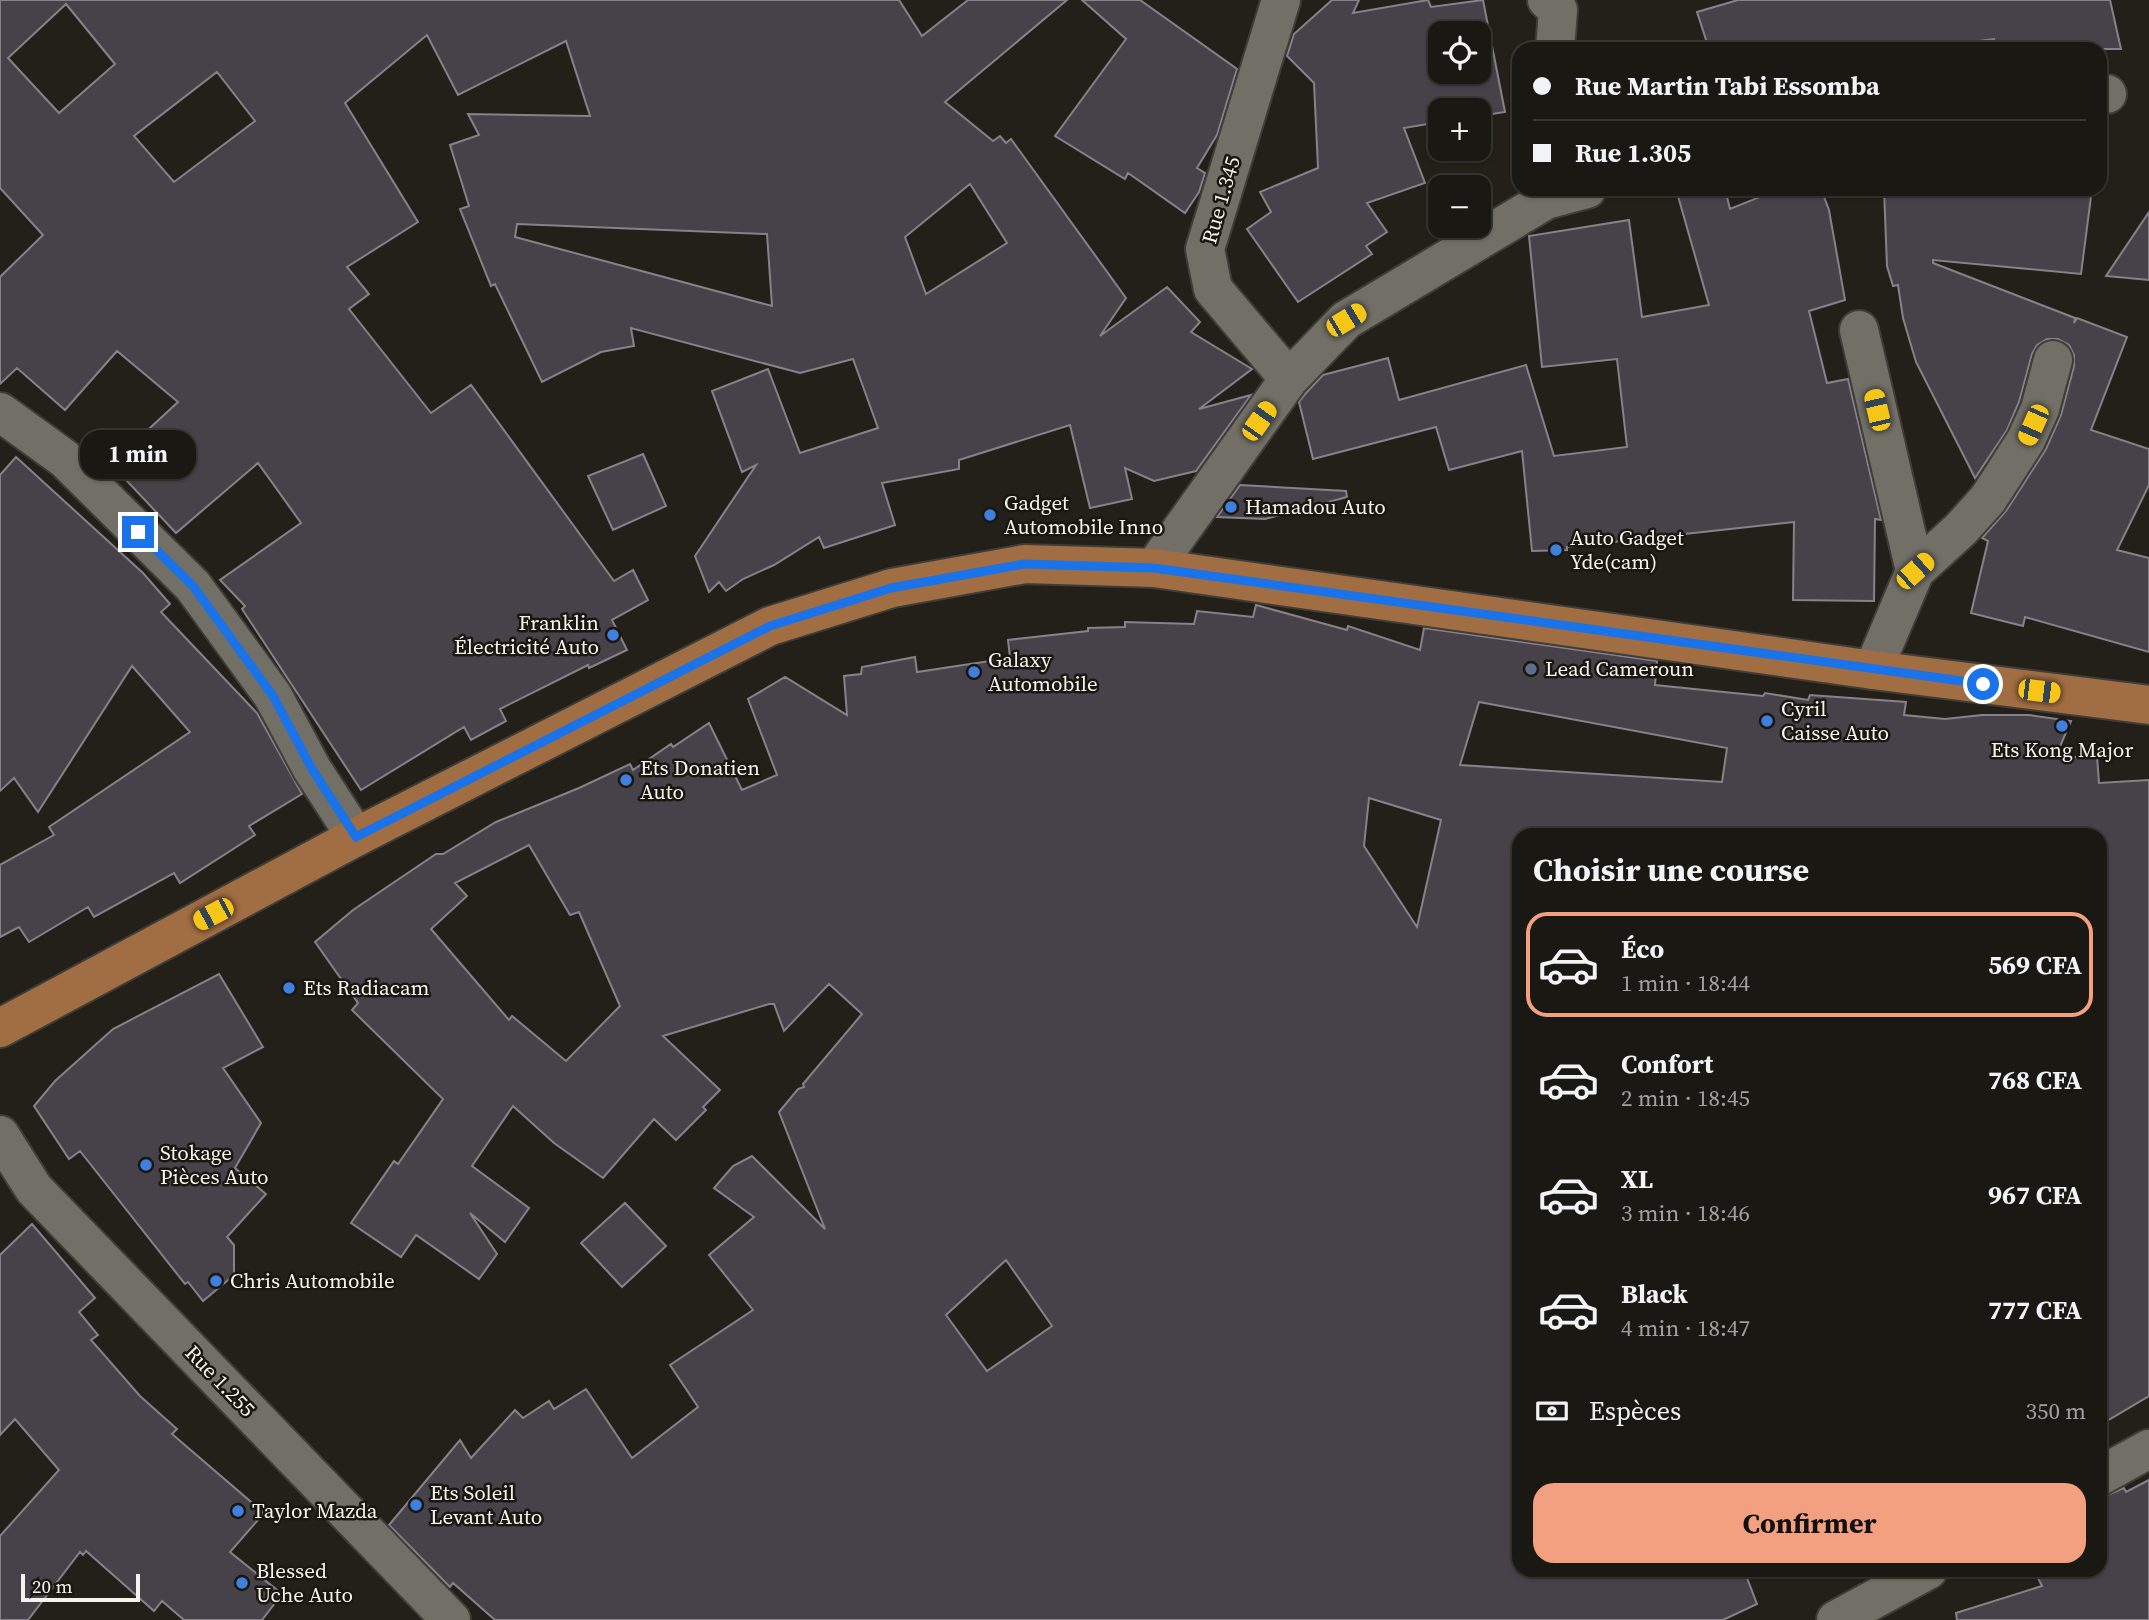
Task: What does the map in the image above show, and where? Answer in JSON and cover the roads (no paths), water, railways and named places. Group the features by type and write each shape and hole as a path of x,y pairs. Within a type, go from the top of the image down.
{"main road":[{"path":"0,1028 356,837 770,626 891,588 1024,564 1154,568 1873,670 2149,705"}],"street":[{"name":"Rue 1.345","path":"1280,0 1205,249 1213,289 1289,379"},
{"path":"1547,0 1558,10 1556,42"},
{"path":"1154,568 1289,379 1346,320 1544,196"},
{"path":"1859,330 1915,571"},
{"path":"1873,670 1915,571 1961,529 1988,499 2026,440 2040,409 2053,360"},
{"path":"0,412 65,458 193,586 273,696 312,769 356,837"},
{"name":"Rue 1.255","path":"0,1135 34,1189 451,1620"},
{"path":"2107,1472 2149,1449"},
{"path":"1836,1620 1915,1577"}],"place":[{"name":"Hamadou Auto","path":"1231,507"},
{"name":"Gadget Automobile Inno","path":"990,515"},
{"name":"Auto Gadget Yde(cam)","path":"1556,550"},
{"name":"Franklin Électricité Auto","path":"613,635"},
{"name":"Lead Cameroun","path":"1531,669"},
{"name":"Galaxy Automobile","path":"974,672"},
{"name":"Cyril Caisse Auto","path":"1767,721"},
{"name":"Ets Kong Major","path":"2062,726"},
{"name":"Ets Donatien Auto","path":"626,780"},
{"name":"Ets Radiacam","path":"289,988"},
{"name":"Stokage Pièces Auto","path":"146,1165"},
{"name":"Chris Automobile","path":"216,1281"},
{"name":"Ets Soleil Levant Auto","path":"416,1505"},
{"name":"Taylor Mazda","path":"238,1511"},
{"name":"Blessed Uche Auto","path":"242,1583"}]}
